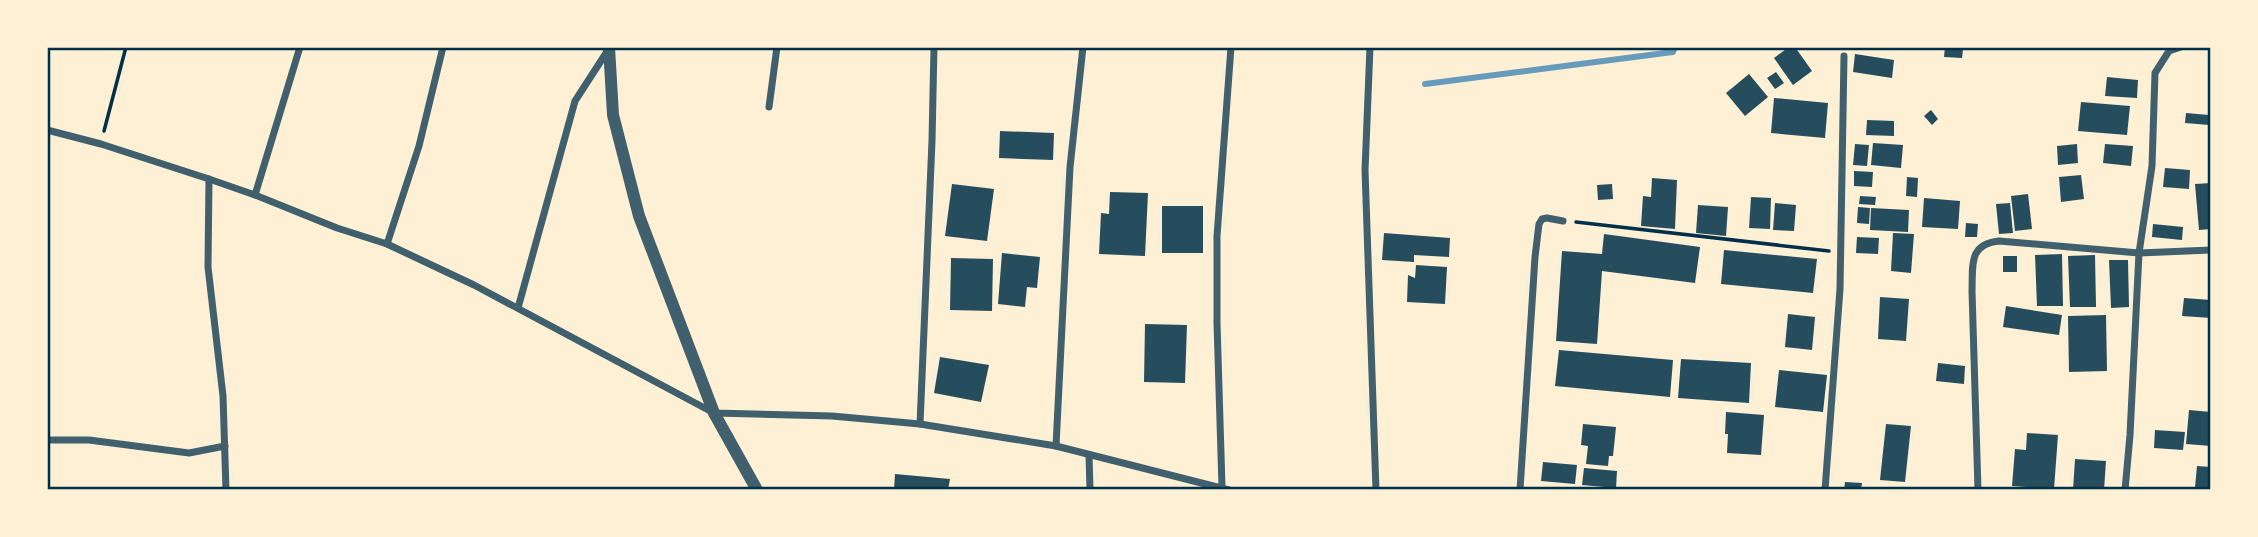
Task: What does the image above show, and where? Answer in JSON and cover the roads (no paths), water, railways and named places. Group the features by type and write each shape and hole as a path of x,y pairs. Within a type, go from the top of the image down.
{"street":[{"path":"255,195 300,47"},
{"path":"387,244 419,146 443,47"},
{"path":"769,107 777,47"},
{"path":"920,424 934,47"},
{"path":"1056,446 1070,167 1083,47"},
{"path":"47,130 101,144 209,179 337,228 387,244 518,309 714,413 832,416 920,424 1056,446 1226,489 1217,323 1217,236 1231,47"},
{"path":"1370,47 1364,170 1376,490"},
{"path":"2125,490 2139,253 2152,166 2155,73 2169,51 2181,47"},
{"path":"518,309 575,101 609,48"},
{"path":"609,48 613,115 639,216 714,413 757,490"},
{"path":"1825,490 1842,252 1844,55"},
{"path":"209,179 208,267 223,396 226,490"},
{"path":"1520,490 1539,224 1542,219 1547,218 1563,221"},
{"path":"1978,490 1972,291 1974,261 1978,250 1985,243 1999,241 2139,253 2211,250"},
{"path":"47,440 89,440 188,453 225,446"},
{"path":"1089,455 1090,490"}],"waterway":[{"path":"1425,84 1673,52 1675,47"}]}
